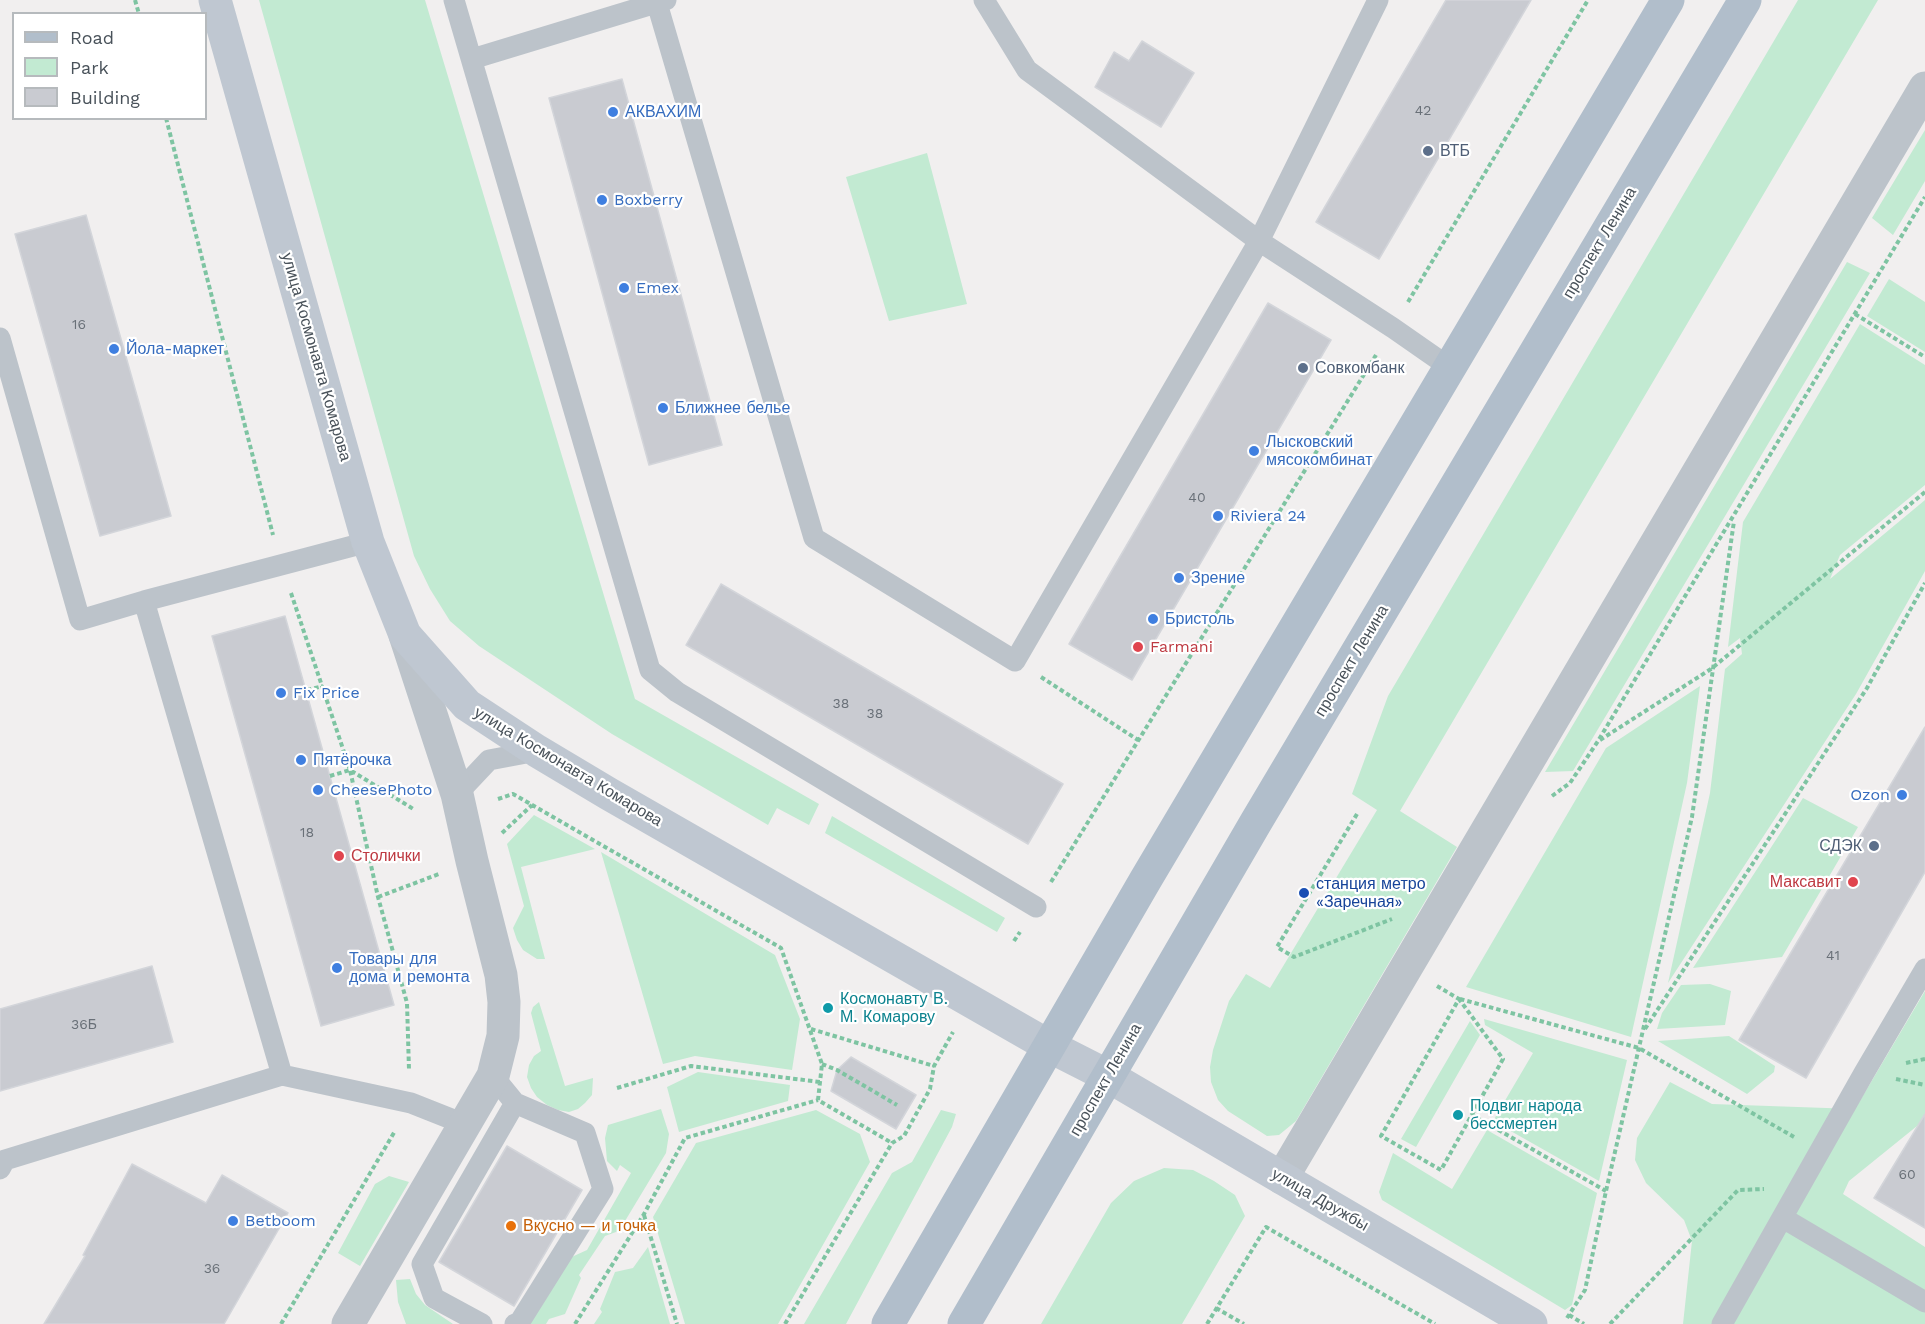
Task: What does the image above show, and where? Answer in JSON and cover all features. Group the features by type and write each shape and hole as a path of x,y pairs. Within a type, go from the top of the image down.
{"main road":[{"path":"888,1324 1152,869 1668,0"},
{"name":"проспект Ленина","path":"964,1324 1256,822 1745,0"}],"street":[{"name":"улица Космонавта Комарова","path":"215,0 368,542 405,635 467,705 537,751 1049,1046 1108,1076"},
{"path":"1282,1178 1925,88"},
{"path":"348,1324 493,1076 503,1036 504,1002 501,975 457,794 405,635"},
{"name":"улица Дружбы","path":"1108,1076 1531,1324"}],"lane":[{"path":"454,0 650,670 677,692 1036,908"},
{"path":"984,0 1028,70 1259,241 1449,367"},
{"path":"472,59 659,1 814,538 1015,661 1259,241 1378,0"},
{"path":"0,338 80,620 368,542"},
{"path":"144,601 282,1075"},
{"path":"457,794 489,760 537,751"},
{"path":"1722,1324 1925,969"},
{"path":"0,1169 5,1160 282,1075 411,1103 464,1124"},
{"path":"493,1076 515,1103 585,1133 603,1190 519,1323 515,1324"},
{"path":"482,1324 434,1298 422,1264 515,1103"},
{"path":"1783,1218 1925,1302"}],"path":[{"path":"1014,941 1393,328 1587,0"},
{"path":"167,120 280,564 350,771 378,897 407,1003 411,1103 281,1324"},
{"path":"1551,797 1570,783 1598,741 1925,197"},
{"path":"1855,314 1925,357"},
{"path":"1598,741 1711,669 1925,492"},
{"path":"1563,1324 1586,1290 1606,1191 1692,817 1734,517"},
{"path":"1643,1032 1867,688 1925,583"},
{"path":"1015,661 1138,740"},
{"path":"307,690 323,686"},
{"path":"330,776 350,771 415,810"},
{"path":"498,798 513,794 781,948 822,1064 818,1100"},
{"path":"1358,813 1277,947 1294,957 1424,906 1437,914"},
{"path":"1434,984 1459,999 1639,1048 1820,1152"},
{"path":"1459,999 1503,1059 1442,1170 1381,1136 1459,999"},
{"path":"810,1029 934,1066"},
{"path":"785,1324 892,1143 904,1137 930,1089 934,1066 953,1032"},
{"path":"822,1064 837,1070 897,1105"},
{"path":"617,1088 691,1066 820,1082"},
{"path":"575,1324 644,1214 685,1138 818,1100 892,1143"},
{"path":"1472,1115 1606,1191"},
{"path":"1610,1324 1738,1190 1801,1186"},
{"path":"644,1214 677,1324"},
{"path":"1206,1324 1266,1227 1435,1324"},
{"path":"1216,1308 1244,1324"},
{"path":"1569,1315 1584,1324"}],"green space":[{"path":"259,0 425,0 635,699 819,804 809,825 777,808 768,825 612,734 479,646 450,621 430,589 414,556"},
{"path":"1798,0 1878,0 1400,811 1457,847 1296,1121 1279,1135 1267,1136 1228,1111 1218,1100 1211,1082 1210,1067 1213,1050 1229,1001 1246,974 1270,988 1377,810 1352,794 1388,696"},
{"path":"1925,130 1925,181 1893,235 1872,218"},
{"path":"927,153 967,304 889,321 846,177"},
{"path":"1847,262 1870,273 1573,771 1545,772"},
{"path":"1889,279 1925,302 1925,352 1867,316"},
{"path":"1860,324 1925,365 1925,485 1840,555 1830,579 1925,500 1925,571 1856,694 1668,983 1710,793 1725,669 1742,654 1740,638 1728,647 1743,522"},
{"path":"1700,686 1687,783 1631,1037 1466,987 1606,748"},
{"path":"1803,798 1858,827 1782,957 1693,968"},
{"path":"534,815 595,849 521,867 545,959 537,959 523,950 513,928 524,906 507,844"},
{"path":"832,816 1005,918 997,932 825,833"},
{"path":"601,852 775,955 800,1019 792,1070 695,1056 663,1064"},
{"path":"1710,984 1731,991 1725,1025 1657,1029 1662,1013 1681,985"},
{"path":"1925,991 1925,1124 1922,1122 1849,1181 1843,1194 1925,1247 1925,1324 1683,1324 1692,1241 1684,1220 1646,1183 1635,1160 1637,1138 1670,1082 1712,1104 1855,1109"},
{"path":"539,1002 565,1086 593,1078 592,1095 578,1109 569,1112 547,1105 537,1097 527,1077 529,1065 534,1056 541,1051 531,1013 533,1007"},
{"path":"1484,1019 1627,1060 1599,1181 1493,1121 1533,1053 1485,1025"},
{"path":"1470,1021 1480,1035 1416,1147 1401,1139"},
{"path":"1729,1036 1775,1066 1774,1072 1747,1094 1658,1041"},
{"path":"698,1072 790,1085 788,1101 679,1132 667,1087"},
{"path":"661,1109 669,1134 666,1153 622,1226 616,1232 605,1236 579,1275 581,1278 565,1314 549,1319 546,1324 524,1324 565,1260 587,1250 631,1173 620,1165 617,1171 607,1161 605,1138 608,1125"},
{"path":"816,1110 860,1134 870,1162 778,1324 685,1324 653,1217 696,1143"},
{"path":"941,1110 956,1114 952,1127 846,1324 804,1324 892,1173 912,1162"},
{"path":"1487,1130 1597,1193 1572,1305 1565,1310 1382,1200 1379,1192 1393,1153 1452,1189"},
{"path":"1164,1168 1193,1170 1214,1181 1235,1195 1245,1216 1182,1324 1041,1324 1111,1203 1134,1181"},
{"path":"389,1176 409,1182 360,1266 338,1253 375,1184"},
{"path":"648,1247 670,1324 594,1324 602,1312 600,1309 615,1272 633,1268"},
{"path":"410,1279 416,1294 425,1305 453,1324 406,1324 398,1302 396,1280"}],"building":[{"path":"1446,0 1531,0 1379,259 1316,222"},
{"path":"1142,41 1194,73 1161,127 1095,87 1114,52 1129,61"},
{"path":"622,79 722,445 649,465 549,98"},
{"path":"86,215 171,516 100,536 15,234"},
{"path":"1268,303 1331,340 1132,680 1069,644"},
{"path":"721,584 1063,784 1028,844 686,645"},
{"path":"285,616 394,1005 321,1026 212,636"},
{"path":"1925,727 1925,872 1806,1078 1739,1040"},
{"path":"152,966 173,1042 0,1091 0,1009"},
{"path":"851,1057 916,1095 896,1129 831,1091 837,1070"},
{"path":"1925,1114 1925,1228 1874,1198"},
{"name":"Вкусно — и точка","path":"507,1146 582,1190 514,1306 439,1262"},
{"path":"132,1164 206,1203 222,1175 288,1213 224,1324 44,1324 85,1256 83,1255"}],"place":[{"name":"АКВАХИМ","path":"613,112"},
{"name":"ВТБ","path":"1428,151"},
{"name":"Boxberry","path":"602,200"},
{"name":"Emex","path":"624,288"},
{"name":"Йола-маркет","path":"114,349"},
{"name":"Совкомбанк","path":"1303,368"},
{"name":"Ближнее белье","path":"663,408"},
{"name":"Лысковский мясокомбинат","path":"1254,451"},
{"name":"Riviera 24","path":"1218,516"},
{"name":"Зрение","path":"1179,578"},
{"name":"Бристоль","path":"1153,619"},
{"name":"Farmani","path":"1138,647"},
{"name":"Fix Price","path":"281,693"},
{"name":"Пятёрочка","path":"301,760"},
{"name":"CheesePhoto","path":"318,790"},
{"name":"Ozon","path":"1902,795"},
{"name":"СДЭК","path":"1874,846"},
{"name":"Столички","path":"339,856"},
{"name":"Максавит","path":"1853,882"},
{"name":"станция метро «Заречная»","path":"1304,893"},
{"name":"Товары для дома и ремонта","path":"337,968"},
{"name":"Космонавту В. М. Комарову","path":"828,1008"},
{"name":"Подвиг народа бессмертен","path":"1458,1115"},
{"name":"Betboom","path":"233,1221"},
{"name":"Вкусно — и точка","path":"511,1226"}]}
